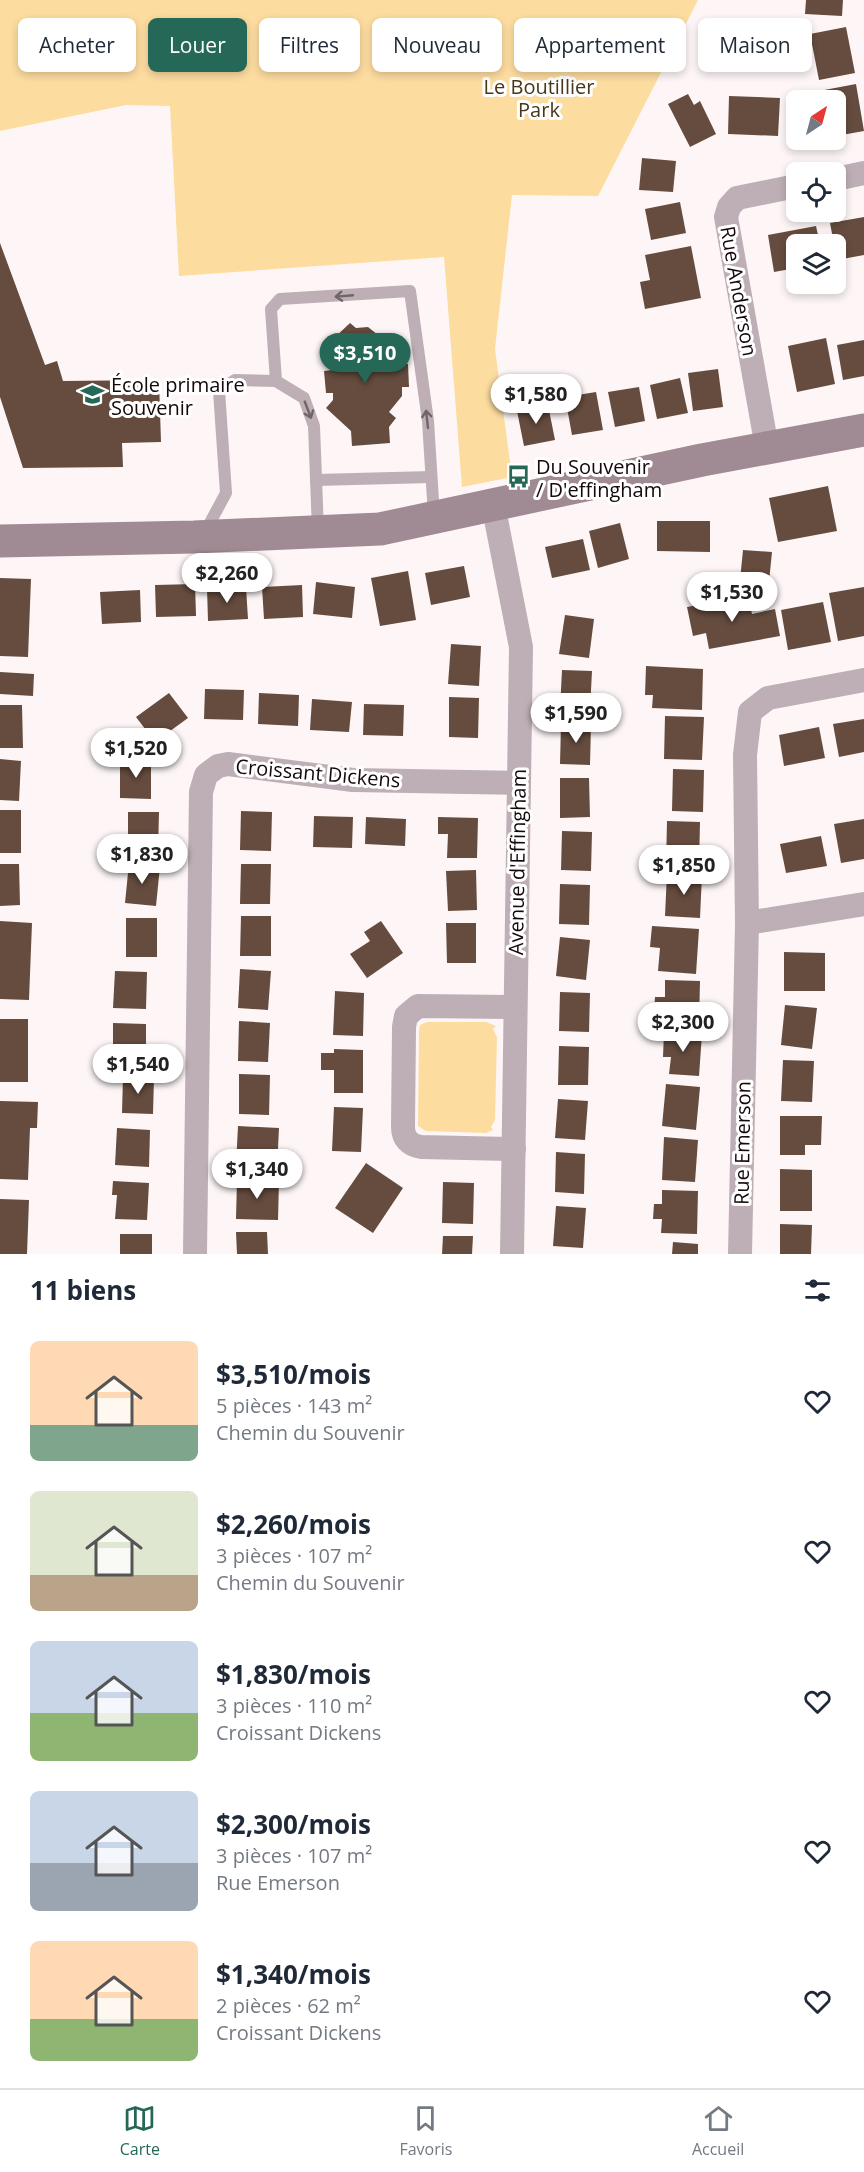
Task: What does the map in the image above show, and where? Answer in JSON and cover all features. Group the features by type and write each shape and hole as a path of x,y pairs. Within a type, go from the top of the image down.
{"street":[{"path":"846,177 864,173"},
{"name":"Rue Anderson","path":"767,448 727,214 729,207 737,198 786,188"},
{"path":"0,541 380,529 493,504 864,430"},
{"name":"Avenue d'Effingham","path":"493,504 520,638 512,1254"},
{"name":"Rue Emerson","path":"740,1254 747,924 745,755 750,712 768,698 864,680"},
{"name":"Croissant Dickens","path":"195,1254 201,792 206,775 218,766 228,764 353,780 518,783"},
{"path":"747,924 864,904"},
{"path":"514,1149 420,1147 407,1141 403,1127 406,1016 418,1006 515,1007"}],"lane":[{"path":"276,381 271,309 280,299 327,298 410,291 428,421 434,517"},
{"path":"203,536 226,493 219,391 235,380 276,381 304,398 314,426 318,532"},
{"path":"316,480 431,477"}],"green space":[{"name":"Le Boutillier Park","path":"0,0 698,0 686,24 686,18 514,18 514,72 661,72 598,196 512,195 495,349 512,477 462,487 444,257 179,276 170,106 126,105 0,131"},
{"path":"427,1022 486,1022 496,1026 493,1029 497,1037 495,1120 491,1127 493,1130 486,1133 426,1131 418,1126 419,1031 420,1025"}],"building":[{"path":"806,0 843,0 842,16 805,14"},
{"path":"846,27 855,73 819,80 812,34"},
{"path":"856,84 864,131 846,134 846,90 824,90"},
{"path":"688,94 694,105 700,101 716,134 690,147 668,104"},
{"path":"729,96 780,98 778,136 728,134"},
{"path":"642,158 676,161 673,192 639,190"},
{"path":"680,202 686,233 651,240 645,209"},
{"path":"864,217 864,255 846,258 846,234 832,234 830,223"},
{"path":"816,226 818,234 786,234 786,270 774,272 768,235"},
{"path":"0,243 45,365 57,361 63,381 159,380 161,442 122,443 123,467 23,468 0,397"},
{"path":"691,246 701,298 645,309 640,282 650,280 645,255"},
{"path":"350,323 356,328 368,327 378,335 384,335 384,343 400,357 400,364 408,364 409,387 402,387 402,396 389,412 396,418 389,427 390,443 352,446 351,431 326,408 333,400 333,393 326,393 324,371 332,370 333,359 329,355 338,345 332,340"},
{"path":"826,338 835,384 797,392 788,346"},
{"path":"864,340 864,376 843,380 837,345"},
{"path":"718,369 723,407 693,411 688,373"},
{"path":"680,378 688,413 657,419 650,385"},
{"path":"639,387 645,421 615,427 608,392"},
{"path":"596,392 603,430 572,435 565,397"},
{"path":"548,405 555,440 524,446 517,411"},
{"path":"828,486 837,531 778,542 769,498"},
{"path":"657,521 710,521 710,552 657,551"},
{"path":"620,523 629,559 598,568 589,531"},
{"path":"583,539 590,570 552,578 545,547"},
{"path":"743,550 772,552 769,582 740,580"},
{"path":"464,566 470,597 431,605 425,573"},
{"path":"408,571 416,620 380,626 371,578"},
{"path":"0,578 31,579 28,657 0,656"},
{"path":"316,582 355,587 352,618 313,614"},
{"path":"195,584 196,616 156,617 155,585"},
{"path":"302,585 303,617 264,619 262,587"},
{"path":"246,587 248,619 208,621 207,588"},
{"path":"864,587 864,636 838,641 829,593"},
{"path":"140,590 141,622 102,624 100,592"},
{"path":"748,596 752,614 775,609 780,636 709,649 706,633 693,636 687,607"},
{"path":"823,602 831,642 788,650 781,610"},
{"path":"565,615 594,619 589,658 559,654"},
{"path":"451,644 481,646 479,686 448,684"},
{"path":"646,666 703,669 702,710 652,708 653,695 645,695"},
{"path":"562,670 592,671 590,710 560,709"},
{"path":"0,672 34,674 33,696 0,694"},
{"path":"205,689 244,690 243,720 204,719"},
{"path":"169,693 188,718 155,742 136,717"},
{"path":"259,693 299,695 298,726 258,724"},
{"path":"449,697 479,698 478,738 449,737"},
{"path":"312,699 352,702 349,732 310,730"},
{"path":"364,704 404,705 403,736 363,735"},
{"path":"0,705 22,705 23,748 0,748"},
{"path":"665,716 704,717 702,760 664,759"},
{"path":"864,719 864,752 839,757 833,724"},
{"path":"561,724 591,725 590,765 560,764"},
{"path":"819,727 825,758 784,766 779,735"},
{"path":"0,759 21,761 19,801 0,800"},
{"path":"120,759 151,759 151,799 120,798"},
{"path":"673,769 704,770 703,812 672,811"},
{"path":"560,778 589,778 590,817 560,818"},
{"path":"0,810 21,810 21,853 0,853"},
{"path":"241,811 272,812 271,851 240,850"},
{"path":"128,812 159,812 158,852 128,852"},
{"path":"314,816 353,817 352,848 313,847"},
{"path":"366,817 406,819 405,846 365,844"},
{"path":"438,817 478,818 477,858 447,858 448,834 438,834"},
{"path":"864,819 864,859 841,863 834,824"},
{"path":"667,821 700,822 699,866 666,865"},
{"path":"562,831 592,832 591,871 561,870"},
{"path":"821,836 827,866 786,873 780,844"},
{"path":"129,863 160,866 156,906 125,903"},
{"path":"0,864 19,864 20,905 0,906"},
{"path":"241,864 271,864 270,904 240,904"},
{"path":"476,870 477,910 448,911 446,871"},
{"path":"667,873 702,875 700,918 665,916"},
{"path":"560,884 590,885 589,925 559,924"},
{"path":"241,916 271,916 271,956 240,956"},
{"path":"126,918 157,918 157,957 126,957"},
{"path":"0,921 32,923 29,1000 0,999"},
{"path":"381,921 403,953 367,978 350,954 370,941 364,932"},
{"path":"446,923 476,923 476,963 447,963"},
{"path":"652,926 699,929 696,974 658,971 660,948 650,947"},
{"path":"560,937 590,940 586,980 556,976"},
{"path":"784,952 825,953 825,991 784,991"},
{"path":"240,969 271,971 268,1010 238,1008"},
{"path":"115,971 147,972 146,1009 113,1008"},
{"path":"665,980 700,981 699,1024 664,1023 664,1012 654,1011 655,997 665,997"},
{"path":"335,991 364,993 363,1036 333,1035"},
{"path":"560,992 590,993 589,1032 559,1031"},
{"path":"785,1005 817,1008 812,1049 781,1045"},
{"path":"0,1019 28,1019 28,1082 0,1082"},
{"path":"239,1021 270,1023 268,1062 238,1061"},
{"path":"113,1023 146,1024 146,1062 113,1061"},
{"path":"664,1032 702,1034 699,1076 669,1074 671,1057 663,1057"},
{"path":"559,1046 589,1047 588,1085 558,1085"},
{"path":"334,1049 363,1050 363,1093 334,1093 334,1070 321,1070 321,1053 334,1053"},
{"path":"783,1060 814,1061 812,1102 781,1101"},
{"path":"239,1074 270,1075 269,1115 239,1114"},
{"path":"123,1076 154,1077 153,1114 122,1113"},
{"path":"666,1084 700,1087 696,1130 662,1126"},
{"path":"558,1099 588,1101 585,1140 555,1138"},
{"path":"0,1101 38,1102 37,1128 30,1128 28,1180 0,1179"},
{"path":"334,1107 363,1108 361,1152 332,1151"},
{"path":"780,1116 822,1116 821,1145 805,1145 805,1155 780,1155"},
{"path":"238,1126 279,1128 277,1168 236,1165"},
{"path":"117,1128 150,1130 149,1167 115,1165"},
{"path":"664,1137 698,1140 695,1182 662,1180"},
{"path":"556,1152 585,1154 584,1194 555,1192"},
{"path":"366,1163 403,1188 373,1233 335,1208"},
{"path":"780,1169 812,1170 812,1211 780,1211"},
{"path":"237,1179 279,1181 278,1220 236,1219"},
{"path":"113,1181 149,1183 147,1220 115,1219 117,1195 112,1195"},
{"path":"443,1182 474,1183 473,1224 442,1223"},
{"path":"662,1190 698,1191 697,1234 661,1233 662,1219 653,1219 654,1204 662,1204"},
{"path":"0,1199 29,1200 27,1254 0,1254"},
{"path":"556,1206 586,1208 583,1248 553,1246"},
{"path":"780,1224 812,1225 811,1254 780,1254"},
{"path":"236,1232 267,1232 268,1254 237,1254"},
{"path":"120,1234 152,1234 152,1254 120,1254"},
{"path":"443,1236 473,1236 472,1254 442,1254"},
{"path":"673,1242 698,1244 698,1254 672,1254"}],"place":[{"name":"École primaire Souvenir","path":"93,395"},
{"name":"Du Souvenir / D'effingham","path":"518,477"}]}
